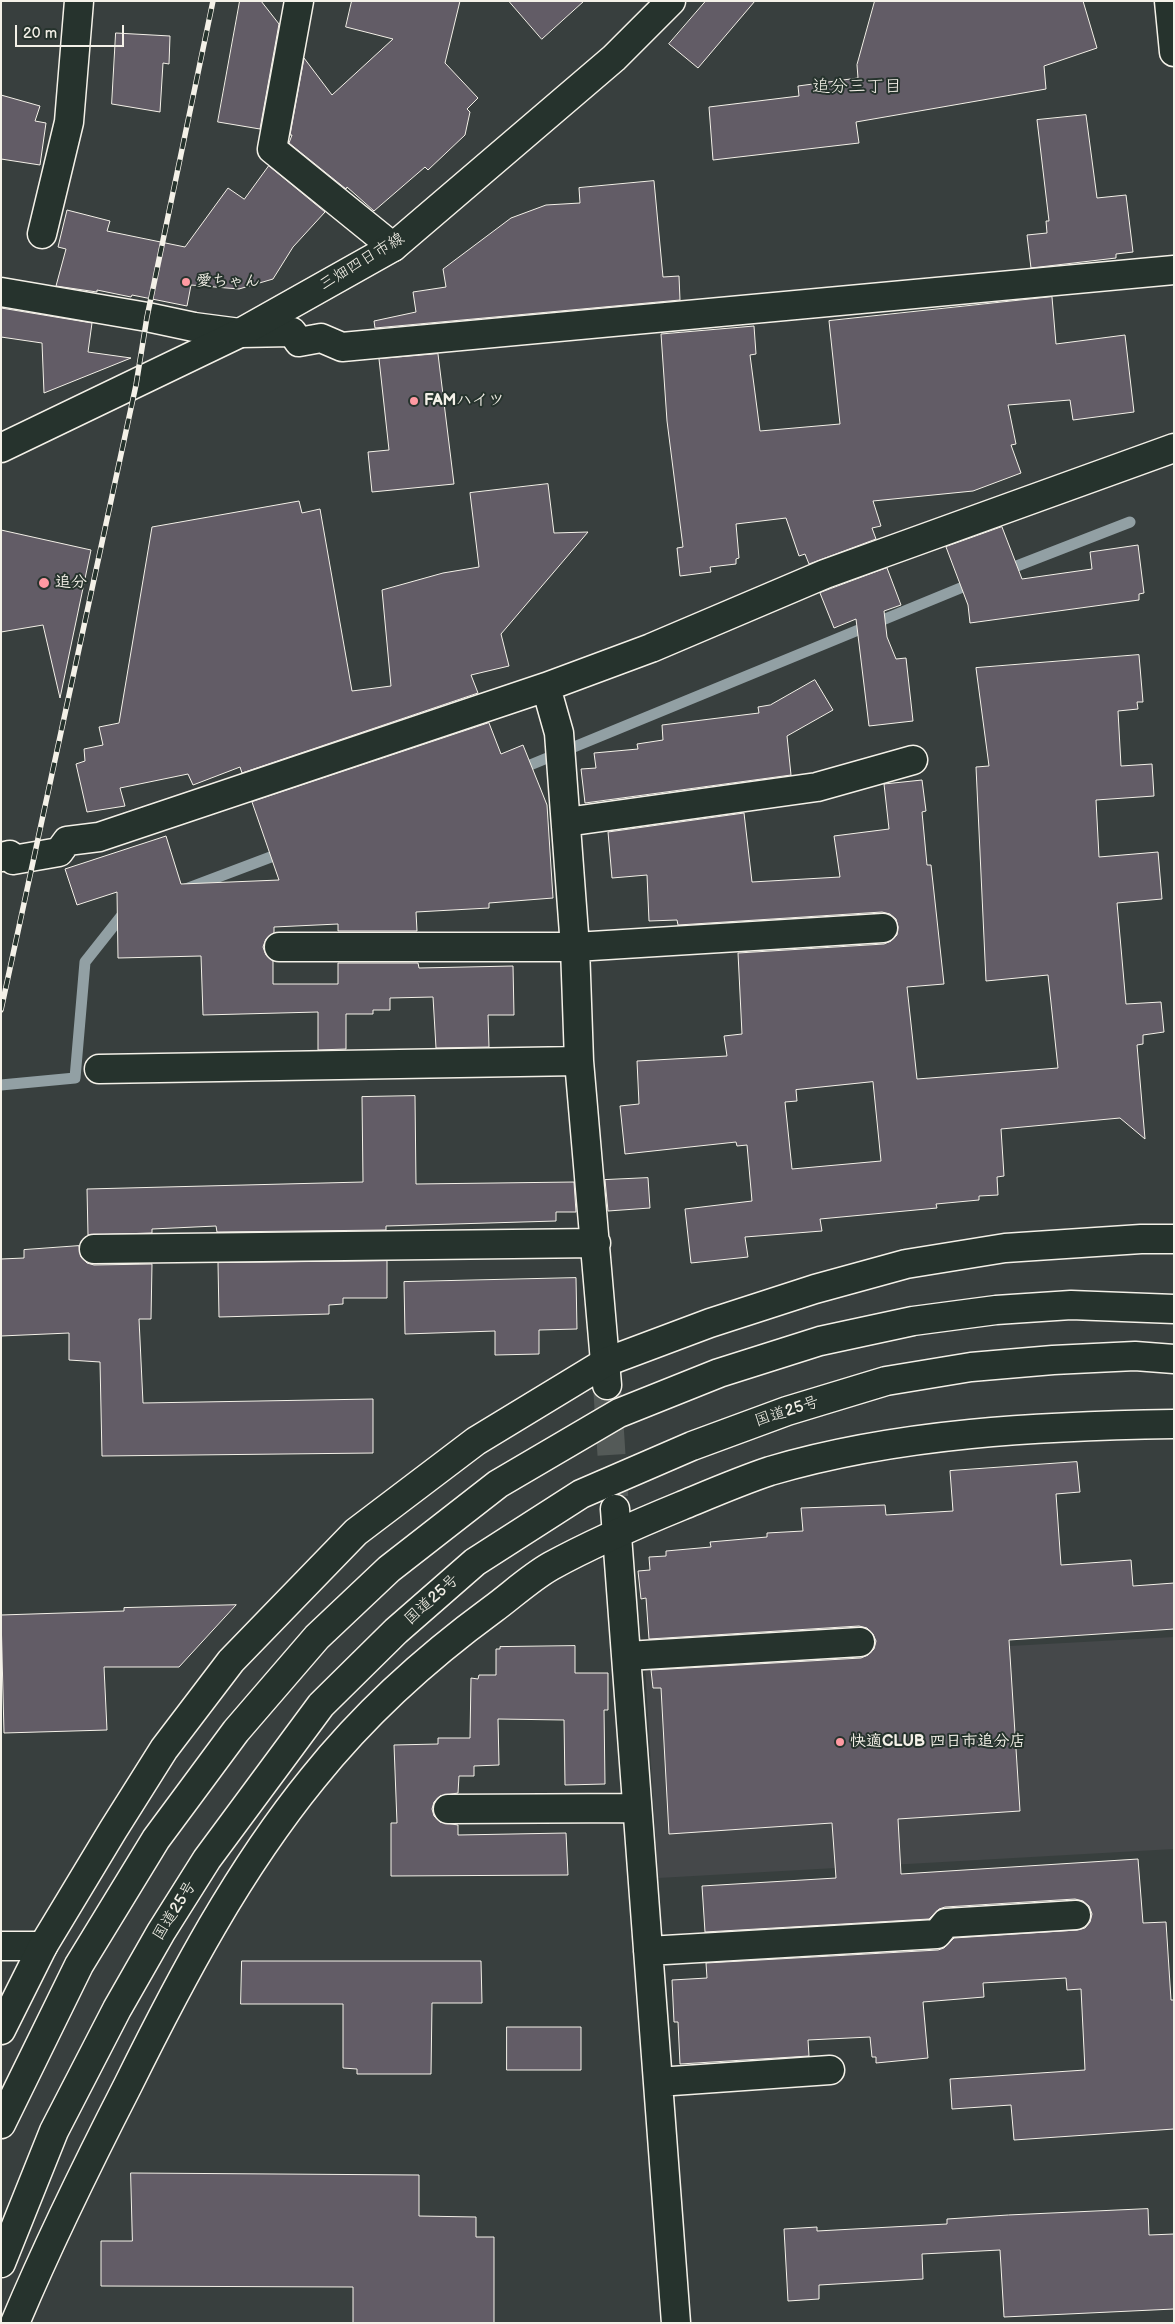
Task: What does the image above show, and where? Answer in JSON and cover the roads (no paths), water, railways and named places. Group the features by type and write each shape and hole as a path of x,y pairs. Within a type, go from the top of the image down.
{"main road":[{"path":"42,234 69,122 79,1"},
{"path":"299,1 272,149 393,247"},
{"name":"三畑四日市線","path":"1,448 240,333 393,247 614,58 671,1"},
{"path":"1169,1 1174,52"},
{"path":"1,292 147,316 194,327 240,333 292,332 299,342 321,338 342,348 1174,270"},
{"path":"1,857 10,855 13,860 59,852 67,841 99,837 546,687 651,648 825,574 1174,448"},
{"path":"546,687 559,732 575,947 579,1061 606,1374"},
{"path":"566,822 817,787 913,760"},
{"path":"279,946 575,947 883,928"},
{"path":"99,1069 579,1061"},
{"path":"1,2030 43,1946 164,1750 231,1661 317,1570 356,1532 476,1441 710,1323 815,1290 906,1264 1005,1248 1141,1239 1174,1239"},
{"path":"94,1249 596,1243"},
{"path":"1,2124 79,1965 156,1839 236,1732 317,1638 382,1576 498,1484 619,1413 719,1372 820,1340 913,1321 996,1310 1071,1305 1174,1309"},
{"name":"国道25号","path":"1,2263 54,2131 161,1932 207,1859 321,1705 396,1631 475,1562 581,1494 692,1446 787,1411 886,1381 971,1367 1053,1360 1136,1356 1174,1359"},
{"path":"19,2321 105,2129 180,1981 268,1838 313,1777 405,1678 454,1637 547,1568 617,1520 770,1472 835,1455 909,1442 996,1433 1118,1424 1174,1424"},
{"path":"617,1520 636,1808 676,2323"},
{"path":"627,1656 860,1642"},
{"path":"448,1810 636,1808"},
{"path":"648,1951 937,1934 946,1922 1076,1914"},
{"path":"1,1946 43,1946"},
{"path":"658,2082 830,2070"}],"waterway":[{"path":"1004,571 1130,522"},
{"path":"518,770 975,582"},
{"path":"186,889 284,852"},
{"path":"1,1085 75,1078 85,962 123,914 127,912"}],"tunnel":[{"path":"607,1385 615,1509"}],"railway":[{"path":"1,1010 136,385 147,317 213,1"}],"place":[{"name":"愛ちゃん","path":"186,282"},
{"name":"FAMハイツ","path":"414,401"},
{"name":"追分","path":"44,583"},
{"name":"快適CLUB 四日市追分店","path":"840,1742"}],"district":[{"name":"追分三丁目","path":"857,87"}]}
